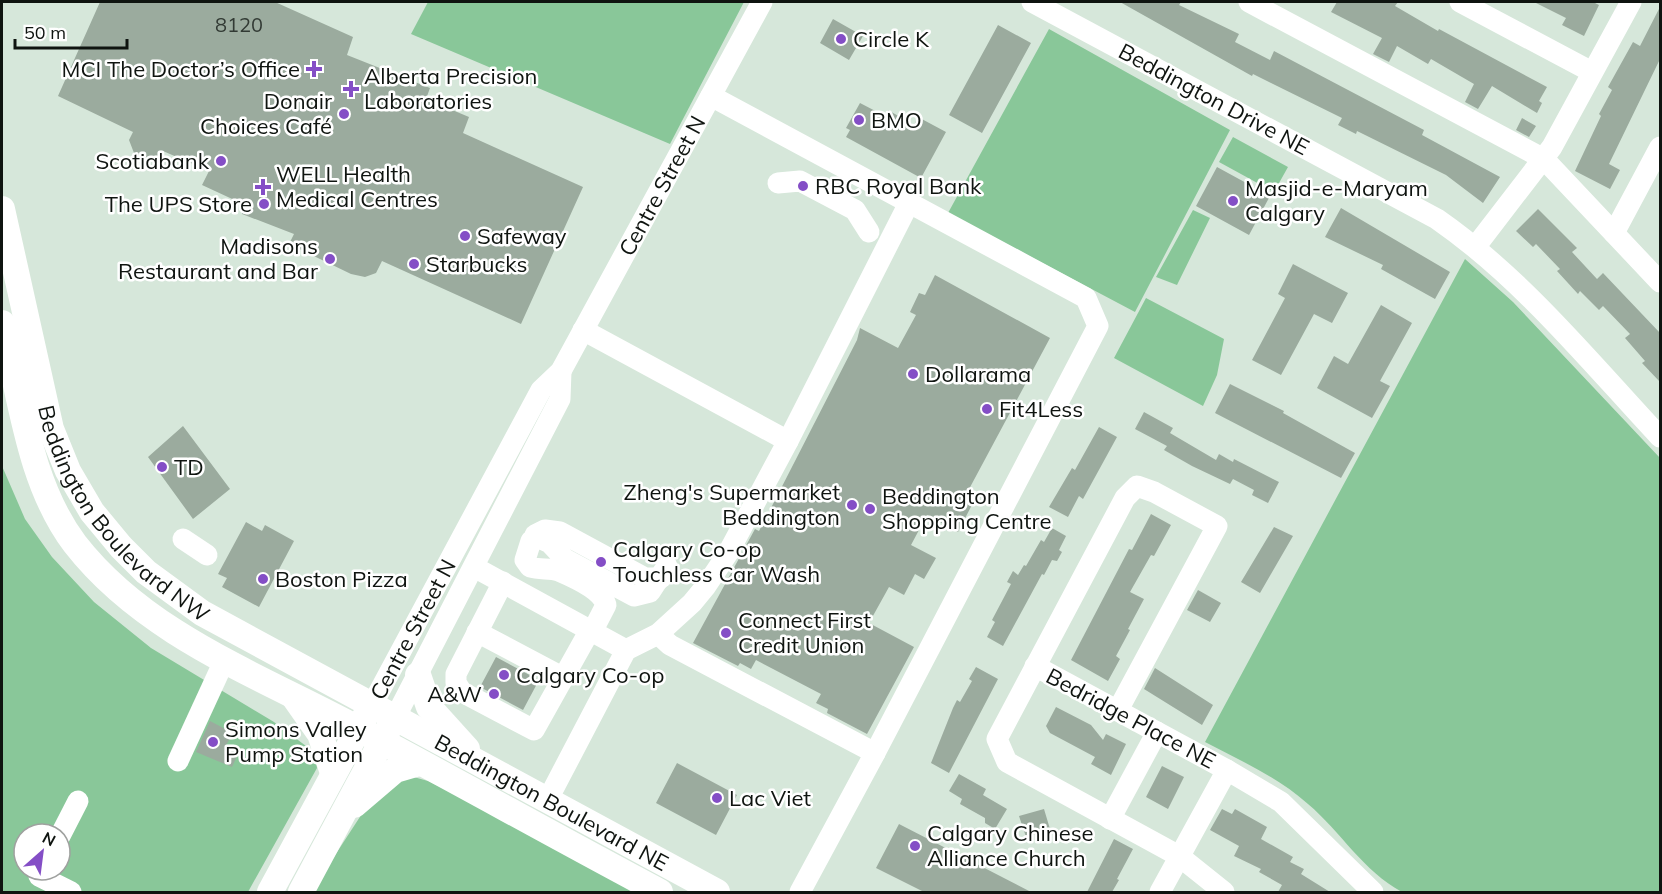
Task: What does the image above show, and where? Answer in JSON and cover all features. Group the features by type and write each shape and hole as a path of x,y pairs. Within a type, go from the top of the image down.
{"main road":[{"name":"Beddington Boulevard NW","path":"2,209 51,429 68,471 92,512 146,572 202,614 384,712"},
{"name":"Beddington Boulevard NW","path":"2,322 39,479 75,544 137,605 186,639 358,729"},
{"path":"418,675 425,699 438,719 489,771"},
{"path":"292,694 320,734 333,773"},
{"name":"Centre Street N","path":"270,892 358,729 384,712"},
{"name":"Centre Street N","path":"301,892 382,741 384,712"},
{"name":"Beddington Boulevard NE","path":"384,712 489,771 717,892"},
{"name":"Beddington Boulevard NE","path":"358,729 660,892"},
{"path":"340,818 395,770 419,763"}],"street":[{"name":"Centre Street N","path":"384,712 541,390 561,370 762,2"},
{"name":"Beddington Drive NE","path":"1032,2 1437,219 1476,246 1522,290 1660,437"},
{"path":"1249,2 1544,159 1660,282"},
{"path":"1460,2 1592,72"},
{"path":"1476,246 1544,159 1631,2"},
{"path":"711,96 1086,298 1098,326 800,892"},
{"path":"1614,233 1660,147"},
{"path":"778,183 800,181 855,210 869,232"},
{"path":"547,801 626,651 658,634 693,603 728,553 788,441 909,203"},
{"path":"583,330 788,441"},
{"name":"Centre Street N","path":"384,712 418,675 474,567 560,399 561,370"},
{"name":"Bedridge Place NE","path":"1110,819 1007,762 996,739 1125,498 1137,486 1154,492 1216,526 1118,711"},
{"path":"503,582 456,674 456,683 462,692 534,730 606,605 605,599 597,592 559,571 531,567 525,560 531,541 537,533 545,530 560,532 645,578 664,572"},
{"path":"183,539 207,555"},
{"path":"474,567 626,651"},
{"path":"658,634 670,645 875,753"},
{"path":"474,638 564,678"},
{"path":"178,761 225,659"},
{"name":"Bedridge Place NE","path":"1035,666 1227,770 1281,802 1373,892"},
{"path":"1157,732 1110,819 1179,856 1224,892"},
{"path":"1160,892 1227,770"},
{"path":"67,822 78,801"},
{"path":"45,882 70,892"}],"green space":[{"path":"428,2 744,2 670,144 411,34"},
{"path":"1049,29 1230,130 1135,312 948,213"},
{"path":"1233,137 1288,167 1274,192 1219,162"},
{"path":"1193,210 1210,218 1177,285 1156,277"},
{"path":"1465,259 1513,302 1660,458 1660,892 1402,892 1364,862 1320,815 1296,794 1259,770 1205,742"},
{"path":"1146,298 1224,339 1217,375 1203,406 1114,358"},
{"path":"2,466 25,519 52,557 94,602 151,648 274,722 314,752 317,768 248,892 2,892"},
{"path":"410,776 428,781 459,796 638,892 311,892 369,803 389,784"}],"building":[{"path":"100,2 275,2 353,37 347,55 430,88 426,99 469,117 463,133 583,187 521,324 382,261 376,273 365,277 351,274 289,244 294,234 242,214 243,204 202,185 209,171 163,151 158,157 148,161 141,158 134,153 129,140 133,132 58,96"},
{"path":"1120,2 1181,2 1179,5 1239,34 1235,42 1270,60 1274,51 1424,130 1422,135 1500,177 1483,203 1446,175 1357,131 1356,134 1338,125 1342,118 1253,74 1252,76"},
{"path":"1337,2 1398,2 1395,6 1438,31 1439,29 1547,87 1539,101 1542,103 1537,113 1492,86 1478,109 1465,102 1474,84 1431,59 1428,64 1397,46 1389,62 1373,54 1382,38 1331,12"},
{"path":"1534,2 1593,2 1599,5 1584,36 1562,25 1566,18"},
{"path":"1660,7 1660,59 1609,164 1620,170 1610,189 1575,171 1601,116 1599,114 1612,90 1608,87 1633,42 1640,46"},
{"name":"Circle K","path":"833,19 863,36 849,60 820,43"},
{"path":"998,25 1031,43 982,133 949,115"},
{"path":"860,103 885,116 888,110 914,125 918,117 946,132 921,178 846,137 850,130 846,128"},
{"path":"1522,118 1536,126 1529,137 1516,130"},
{"name":"Masjid-e-Maryam Calgary","path":"1217,167 1270,196 1249,235 1196,206"},
{"path":"1341,208 1450,272 1435,299 1381,269 1383,265 1325,237"},
{"path":"1538,209 1577,248 1572,252 1597,279 1603,273 1660,333 1660,382 1642,363 1645,361 1625,338 1630,334 1603,306 1599,310 1580,291 1578,294 1557,271 1560,269 1536,244 1533,247 1516,231"},
{"path":"1293,264 1348,293 1332,323 1314,314 1281,375 1252,360 1285,298 1278,294"},
{"name":"Beddington Shopping Centre","path":"935,275 1050,338 968,491 977,495 958,532 927,515 911,545 936,558 924,579 915,574 904,595 889,587 869,623 914,647 867,734 827,713 828,709 816,703 821,694 756,660 751,669 740,663 738,666 693,643 755,529 759,531 857,340 860,328 898,348 916,315 910,312 919,293 925,295"},
{"path":"1381,305 1412,323 1380,381 1390,386 1372,418 1317,388 1334,356 1348,364"},
{"path":"1230,384 1284,411 1283,413 1355,453 1341,478 1215,413"},
{"path":"1144,412 1173,428 1170,433 1216,460 1219,454 1233,462 1234,459 1279,482 1268,503 1252,495 1254,490 1233,479 1230,484 1192,466 1164,450 1167,446 1135,429"},
{"path":"183,426 230,489 193,519 148,457"},
{"path":"1099,427 1117,437 1083,499 1079,496 1068,517 1049,507 1072,468 1075,470"},
{"path":"1151,514 1171,525 1130,592 1144,599 1116,656 1120,659 1108,681 1071,660 1129,549 1132,550"},
{"path":"246,522 262,531 265,525 294,541 259,607 222,587 227,578 218,574"},
{"path":"1274,527 1293,536 1260,593 1241,582"},
{"path":"1052,528 1066,536 1059,550 1062,552 1057,561 1052,560 1044,575 1042,574 1003,646 987,637 995,622 992,620 1011,584 1007,582 1013,571 1018,575 1024,565 1026,566 1041,540 1044,542"},
{"path":"1198,590 1221,603 1210,622 1187,610"},
{"path":"496,657 539,680 523,710 480,687"},
{"path":"976,667 998,679 949,773 931,763 953,708 957,700 960,702 972,681 969,679"},
{"path":"1155,668 1213,705 1202,725 1144,689"},
{"path":"1056,707 1091,725 1103,740 1106,734 1126,744 1111,775 1091,764 1095,757 1050,733 1046,726"},
{"name":"Simons Valley Pump Station","path":"210,721 233,733 225,747 238,754 232,767 196,752"},
{"path":"677,763 737,795 716,835 656,803"},
{"path":"1162,766 1184,777 1168,809 1146,797"},
{"path":"959,774 986,789 983,795 1007,809 995,829 985,823 985,818 960,804 962,799 949,791"},
{"path":"1044,809 1050,829 1026,837 1019,816"},
{"path":"1222,809 1232,814 1235,809 1267,827 1261,839 1293,857 1290,862 1304,869 1301,874 1330,892 1278,892 1282,885 1259,872 1261,869 1234,856 1239,846 1210,830"},
{"name":"Calgary Chinese Alliance Church","path":"899,824 1031,892 924,892 876,868"},
{"path":"1114,839 1133,849 1117,879 1119,880 1112,892 1087,892"}],"place":[{"name":"Circle K","path":"841,39"},
{"name":"MCI The Doctor’s Office","path":"314,69"},
{"name":"Alberta Precision Laboratories","path":"351,89"},
{"name":"Donair Choices Café","path":"344,114"},
{"name":"BMO","path":"859,120"},
{"name":"Scotiabank","path":"221,161"},
{"name":"RBC Royal Bank","path":"803,186"},
{"name":"WELL Health Medical Centres","path":"263,187"},
{"name":"Masjid-e-Maryam Calgary","path":"1233,201"},
{"name":"The UPS Store","path":"264,204"},
{"name":"Safeway","path":"465,236"},
{"name":"Madisons Restaurant and Bar","path":"330,259"},
{"name":"Starbucks","path":"414,264"},
{"name":"Dollarama","path":"913,374"},
{"name":"Fit4Less","path":"987,409"},
{"name":"TD","path":"162,467"},
{"name":"Zheng's Supermarket Beddington","path":"852,505"},
{"name":"Beddington Shopping Centre","path":"870,509"},
{"name":"Calgary Co-op Touchless Car Wash","path":"601,562"},
{"name":"Boston Pizza","path":"263,579"},
{"name":"Connect First Credit Union","path":"726,633"},
{"name":"Calgary Co-op","path":"504,675"},
{"name":"A&W","path":"494,694"},
{"name":"Simons Valley Pump Station","path":"213,742"},
{"name":"Lac Viet","path":"717,798"},
{"name":"Calgary Chinese Alliance Church","path":"915,846"}]}
